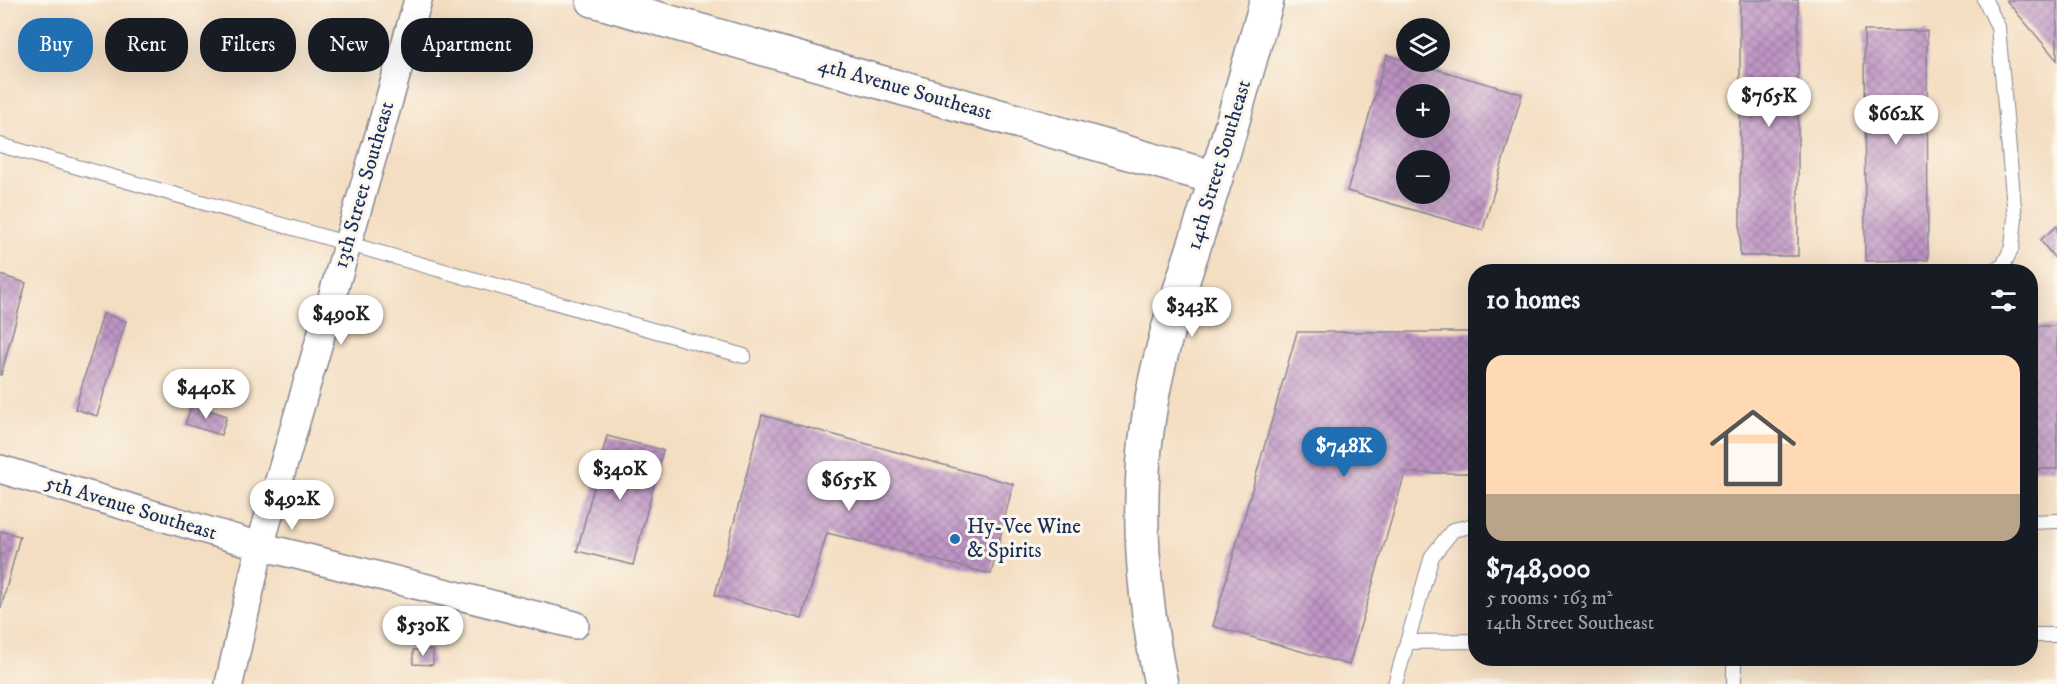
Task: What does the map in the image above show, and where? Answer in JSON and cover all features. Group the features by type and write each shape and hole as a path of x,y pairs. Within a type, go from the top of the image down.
{"street":[{"name":"13th Street Southeast","path":"229,684 260,546 418,0"},
{"name":"4th Avenue Southeast","path":"593,0 1216,178"},
{"name":"14th Street Southeast","path":"1161,684 1149,625 1142,557 1143,481 1147,424 1158,362 1216,178 1267,0"},
{"name":"5th Avenue Southeast","path":"0,469 260,546 575,625"}],"lane":[{"path":"1985,0 1998,27 2015,218 2012,247 2004,264"},
{"path":"0,146 744,356"},
{"path":"2038,522 2057,521"},
{"path":"1395,684 1432,556 1453,530 1468,527"},
{"path":"2038,635 2057,635"},
{"path":"1407,642 1468,641"},
{"path":"1734,666 1734,684"}],"building":[{"path":"1740,0 1798,0 1798,256 1740,256"},
{"path":"2006,0 2057,0 2057,60"},
{"path":"1864,31 1927,31 1928,260 1865,261"},
{"path":"1387,55 1396,58 1396,72 1446,72 1522,94 1483,230 1347,191"},
{"path":"2057,226 2057,261 2040,240"},
{"path":"0,275 26,283 1,375 0,375"},
{"path":"103,314 126,321 97,416 75,409"},
{"path":"2038,326 2057,326 2057,469 2038,469"},
{"path":"1297,332 1468,332 1468,473 1405,473 1349,665 1213,626"},
{"path":"192,405 227,416 221,435 185,424"},
{"path":"762,415 1013,484 991,574 827,533 802,619 715,595"},
{"path":"607,436 663,450 633,565 577,551"},
{"path":"0,531 20,536 1,608 0,608"},
{"path":"413,650 433,650 433,665 413,664"}],"place":[{"name":"Hy-Vee Wine & Spirits","path":"955,539"}]}
